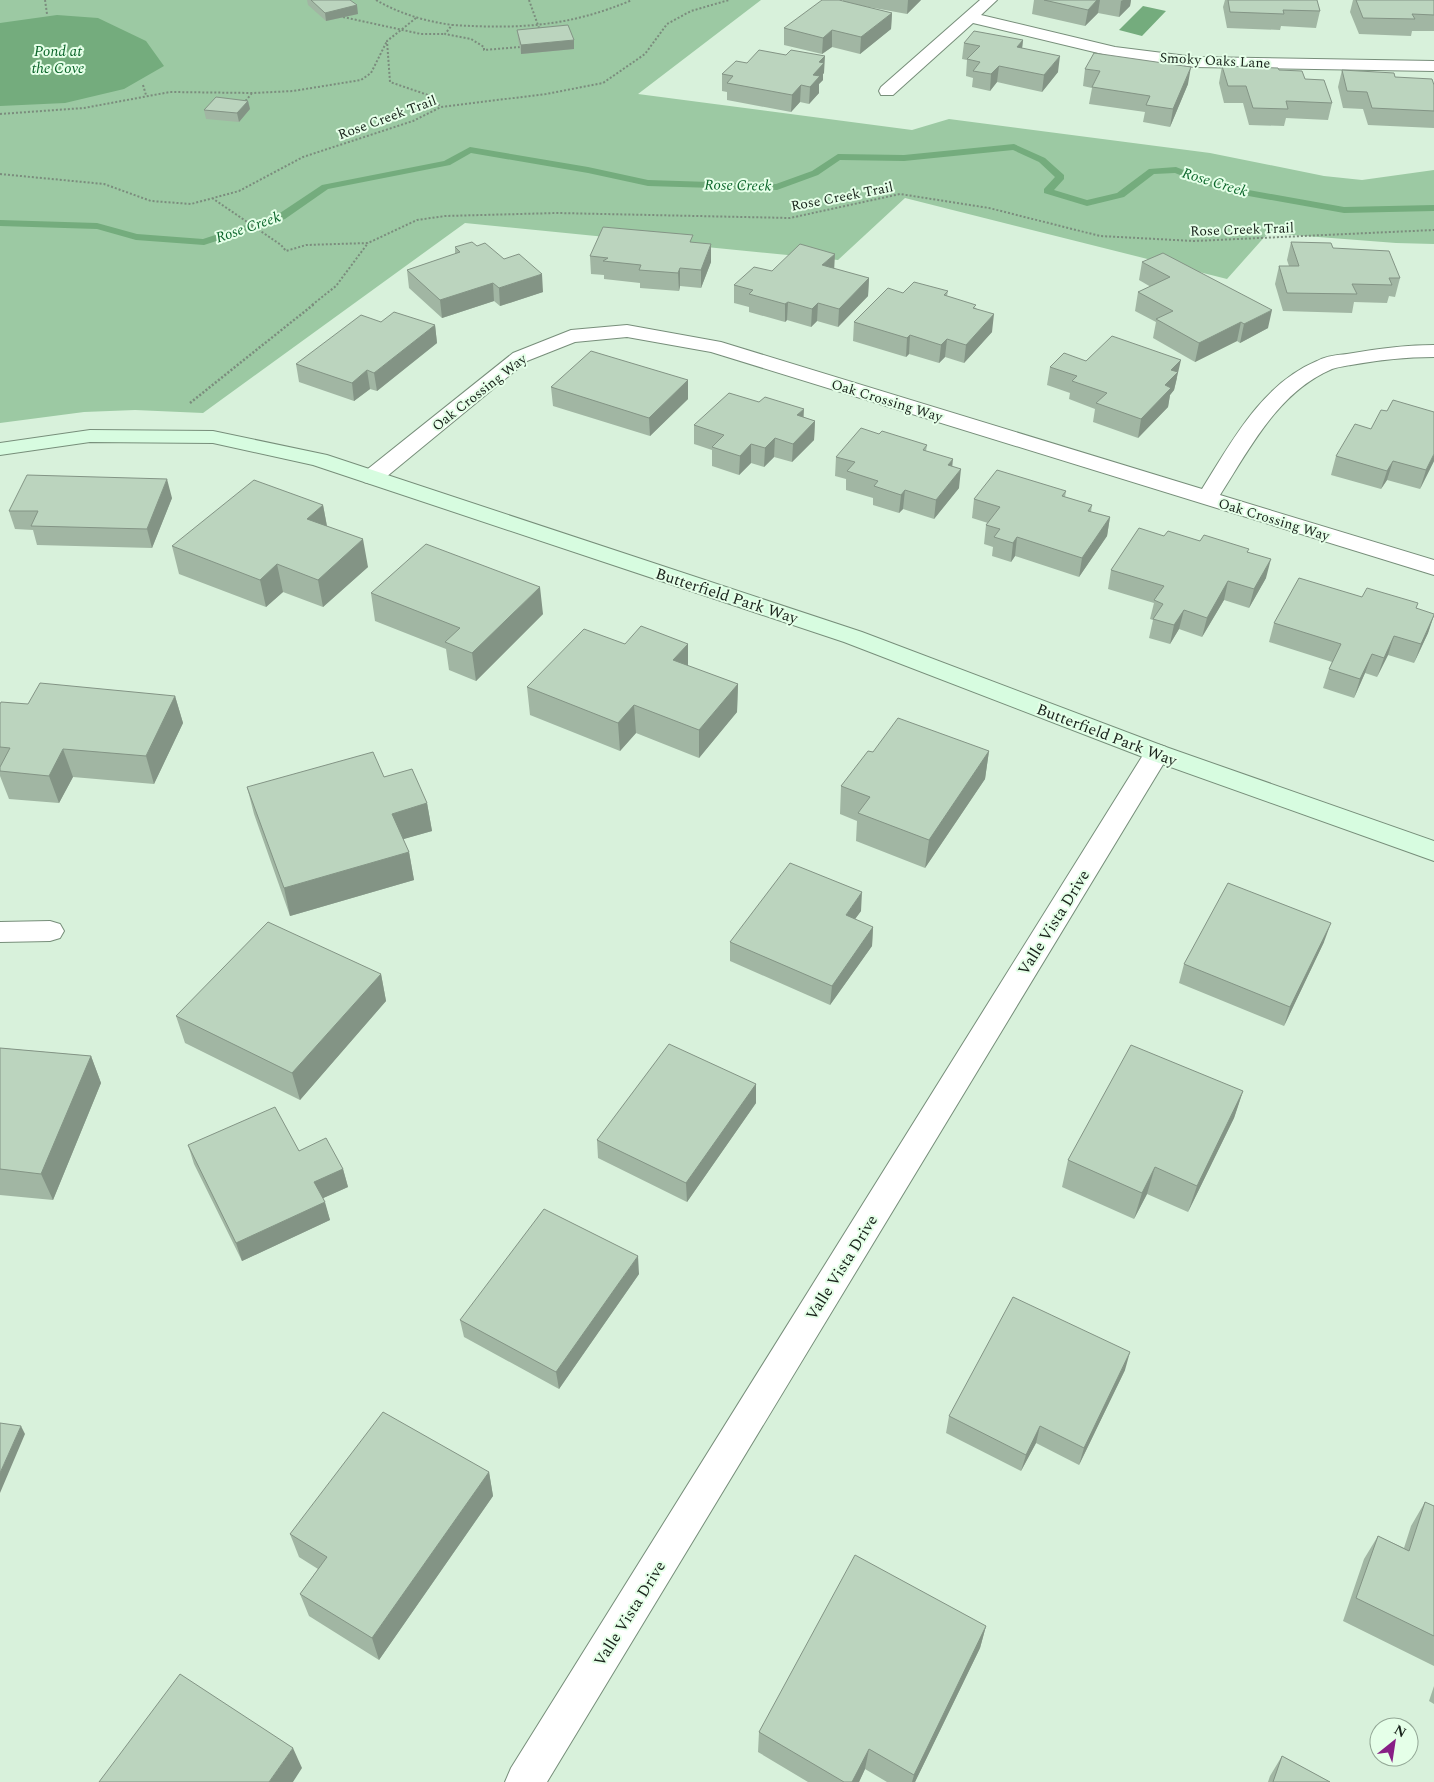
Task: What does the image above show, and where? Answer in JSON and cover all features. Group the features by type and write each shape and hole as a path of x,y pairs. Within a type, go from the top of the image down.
{"street":[{"path":"887,91 989,0"},
{"name":"Smoky Oaks Lane","path":"970,17 1115,52 1195,62 1434,66"},
{"name":"Oak Crossing Way","path":"372,477 520,357 571,336 627,331 714,346 1434,568"},
{"path":"1207,498 1259,421 1279,396 1302,378 1325,364 1366,356 1434,351"},
{"name":"Butterfield Park Way","path":"0,449 90,436 213,437 319,460 854,637 1157,753 1434,851"},
{"name":"Valle Vista Drive","path":"525,1782 1157,753"},
{"path":"0,932 50,931"}],"path":[{"path":"45,0 46,14"},
{"path":"376,0 383,5 416,18 452,25 496,28 570,23 613,9 632,0"},
{"path":"529,0 541,31"},
{"name":"Rose Creek Trail","path":"0,174 104,184 152,201 191,204 239,190 303,157 413,121 441,107 546,94 603,83 645,54 667,24 691,11 729,0"},
{"path":"343,17 421,34 464,36 478,41 484,47 484,50 520,47"},
{"path":"0,114 84,108 146,94 178,92 253,93 293,90 361,80 371,73 387,41 416,18"},
{"path":"445,34 452,25"},
{"path":"387,41 390,82 428,95 441,107"},
{"path":"143,86 146,94"},
{"path":"240,107 253,93"},
{"name":"Rose Creek Trail","path":"212,198 281,245 286,251 306,245 368,243 417,220 445,216 557,213 790,218 900,194 989,208 1100,236 1194,242 1434,230"},
{"path":"188,405 336,286 368,243"}],"shaded area":[{"path":"0,0 761,0 638,94 912,130 949,119 1210,153 1324,176 1362,180 1434,170 1434,244 1396,243 1268,233 1227,279 905,198 838,260 465,223 203,413 135,410 84,412 0,423"}],"water":[{"path":"1143,6 1166,11 1142,36 1119,30"},
{"name":"Pond at the Cove","path":"57,15 98,18 146,41 164,66 124,89 65,103 0,106 0,23"}],"building":[{"path":"311,0 350,0 357,5 325,13"},
{"path":"822,0 839,0 892,13 861,37 832,30 823,38 784,28"},
{"path":"1044,0 1097,0 1088,10"},
{"path":"1228,0 1317,0 1320,11 1283,10 1284,14 1230,12"},
{"path":"1356,0 1434,0 1434,15 1412,14 1415,19 1363,18"},
{"path":"568,25 574,40 521,45 517,30"},
{"path":"974,31 1023,40 1017,47 1060,56 1044,75 999,66 991,74 973,71 980,62 967,59 980,46 964,43"},
{"path":"759,50 786,55 791,50 825,56 819,62 824,63 813,75 820,76 810,87 801,85 792,95 727,83 733,76 722,74 736,61 747,63"},
{"path":"1094,53 1191,67 1173,109 1146,105 1150,96 1092,87 1100,71 1085,69"},
{"path":"1222,66 1302,71 1305,79 1324,80 1332,103 1286,101 1288,109 1253,108 1246,86 1228,86"},
{"path":"1342,70 1394,73 1395,77 1432,79 1434,85 1434,111 1372,108 1367,92 1347,91"},
{"path":"216,97 248,101 237,113 204,110"},
{"path":"603,227 693,235 690,242 711,244 701,270 680,268 678,273 639,270 641,265 603,261 608,258 590,256"},
{"path":"472,242 477,246 485,243 504,259 519,254 542,274 499,288 493,283 440,300 407,270 460,252 455,247"},
{"path":"1291,242 1331,243 1333,248 1389,251 1400,278 1389,278 1392,285 1352,284 1357,294 1287,293 1279,266 1299,266"},
{"path":"800,244 835,254 822,265 869,278 839,309 818,303 812,309 788,302 785,304 749,294 753,290 734,285 754,267 772,271"},
{"path":"1163,253 1272,310 1244,324 1241,322 1199,343 1156,319 1173,311 1138,292 1170,277 1142,262"},
{"path":"914,282 948,291 944,295 976,305 973,308 994,314 966,345 947,339 941,345 910,335 907,338 854,322 888,288 903,293"},
{"path":"394,312 435,325 374,373 367,370 352,383 296,364 361,315 381,322"},
{"path":"1112,336 1181,360 1171,370 1178,372 1165,385 1171,388 1141,419 1096,403 1107,393 1072,381 1077,376 1050,367 1064,353 1086,361"},
{"path":"591,351 688,380 649,418 551,387"},
{"path":"729,393 759,402 765,397 804,409 797,415 815,421 793,444 775,438 765,448 751,444 740,456 712,447 724,435 694,425"},
{"path":"1393,400 1434,412 1434,454 1426,470 1393,461 1387,471 1336,456 1355,424 1371,429 1381,410 1387,411"},
{"path":"861,428 879,434 882,431 927,445 923,450 953,459 948,465 961,469 936,500 905,490 901,495 874,486 878,481 847,471 855,462 836,457"},
{"path":"997,470 1066,491 1062,496 1092,505 1088,511 1110,517 1082,558 1017,537 1013,543 994,537 1000,529 986,525 1000,507 974,499"},
{"path":"27,475 167,479 147,529 31,526 38,511 9,511"},
{"path":"254,480 323,505 307,519 363,539 318,580 277,564 260,580 172,546"},
{"path":"1139,528 1164,536 1168,531 1200,541 1204,535 1249,549 1247,552 1271,559 1254,589 1228,581 1207,618 1184,610 1174,625 1153,619 1163,604 1154,600 1164,586 1111,570"},
{"path":"426,544 540,587 472,653 445,642 460,628 371,593"},
{"path":"1299,578 1362,597 1367,588 1418,603 1416,608 1434,615 1421,644 1394,636 1384,658 1372,654 1360,679 1329,669 1341,644 1274,623"},
{"path":"641,626 688,644 673,660 738,684 699,730 634,705 618,723 527,687 584,629 625,644"},
{"path":"40,683 175,696 146,756 63,749 49,776 0,771 0,767 10,748 0,747 0,704 1,702 28,704"},
{"path":"898,718 989,751 929,840 858,813 870,797 841,786 868,751 873,752"},
{"path":"373,752 384,777 412,769 427,803 392,814 409,852 284,888 247,787"},
{"path":"790,863 862,892 846,915 873,927 832,986 730,942"},
{"path":"1228,883 1331,923 1290,1007 1184,964"},
{"path":"268,922 381,974 292,1073 176,1016"},
{"path":"669,1044 756,1084 686,1183 597,1140"},
{"path":"1131,1045 1243,1091 1197,1186 1155,1167 1142,1193 1068,1160"},
{"path":"0,1048 91,1056 41,1174 0,1169"},
{"path":"275,1107 299,1151 326,1138 343,1169 314,1182 325,1202 236,1243 188,1145"},
{"path":"544,1209 638,1256 556,1372 460,1320"},
{"path":"1013,1297 1130,1352 1084,1448 1040,1426 1026,1455 949,1416"},
{"path":"383,1412 489,1472 372,1638 300,1594 327,1557 290,1534"},
{"path":"0,1423 21,1426 0,1473"},
{"path":"1425,1502 1434,1506 1434,1636 1356,1598 1378,1536 1409,1551"},
{"path":"855,1555 986,1626 914,1775 869,1749 852,1782 844,1782 759,1732"},
{"path":"180,1674 293,1748 269,1782 99,1782"},
{"path":"1282,1756 1330,1782 1273,1782"}],"waterway":[{"name":"Rose Creek","path":"0,223 97,226 136,237 204,242 281,217 325,187 447,163 470,150 588,170 648,183 777,187 815,173 838,157 904,158 1014,147 1042,160 1061,177 1047,191 1087,203 1120,195 1152,171 1176,170 1208,183 1243,192 1344,210 1434,208"}]}
